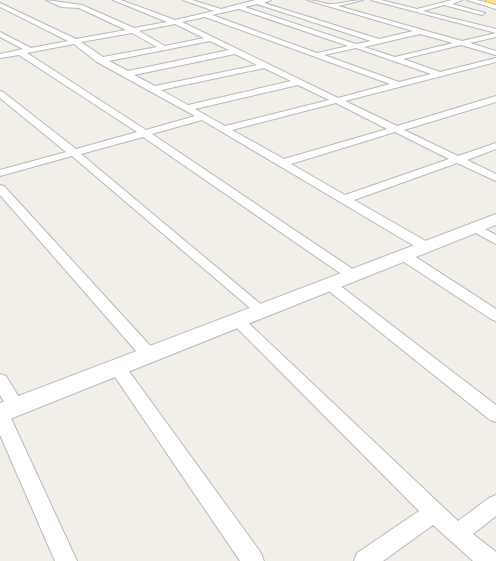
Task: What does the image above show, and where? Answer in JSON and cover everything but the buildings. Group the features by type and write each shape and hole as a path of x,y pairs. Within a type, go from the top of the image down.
{"highway":[{"path":"490,0 496,1"}],"street":[{"path":"0,4 7,1 5,0"},
{"path":"49,0 61,5 80,6 132,30 164,48"},
{"path":"116,0 175,22 237,51 496,178"},
{"path":"186,0 220,11"},
{"path":"250,0 379,41"},
{"path":"0,56 175,22 268,0"},
{"path":"310,0 496,53"},
{"path":"316,9 360,0"},
{"path":"374,0 496,31"},
{"path":"432,0 482,13"},
{"path":"402,14 459,0"},
{"path":"470,0 496,7"},
{"path":"0,4 74,41 100,60 224,129 426,247"},
{"path":"238,7 440,74"},
{"path":"294,14 309,11"},
{"path":"206,15 398,85"},
{"path":"381,20 395,16"},
{"path":"316,55 423,32"},
{"path":"0,34 352,275"},
{"path":"395,59 496,35"},
{"path":"100,60 211,39"},
{"path":"126,74 237,51"},
{"path":"224,129 496,60"},
{"path":"480,64 496,69"},
{"path":"154,89 266,65"},
{"path":"186,108 299,82"},
{"path":"0,94 73,152 262,311"},
{"path":"283,163 496,100"},
{"path":"0,173 203,117"},
{"path":"345,199 496,146"},
{"path":"0,188 149,355"},
{"path":"6,411 496,219"},
{"path":"474,228 496,240"},
{"path":"403,255 496,316"},
{"path":"329,284 496,415"},
{"path":"237,320 457,534 490,561"},
{"path":"117,367 253,561"},
{"path":"0,380 6,411 66,561"},
{"path":"457,534 496,504"},
{"path":"365,561 434,512"}]}
